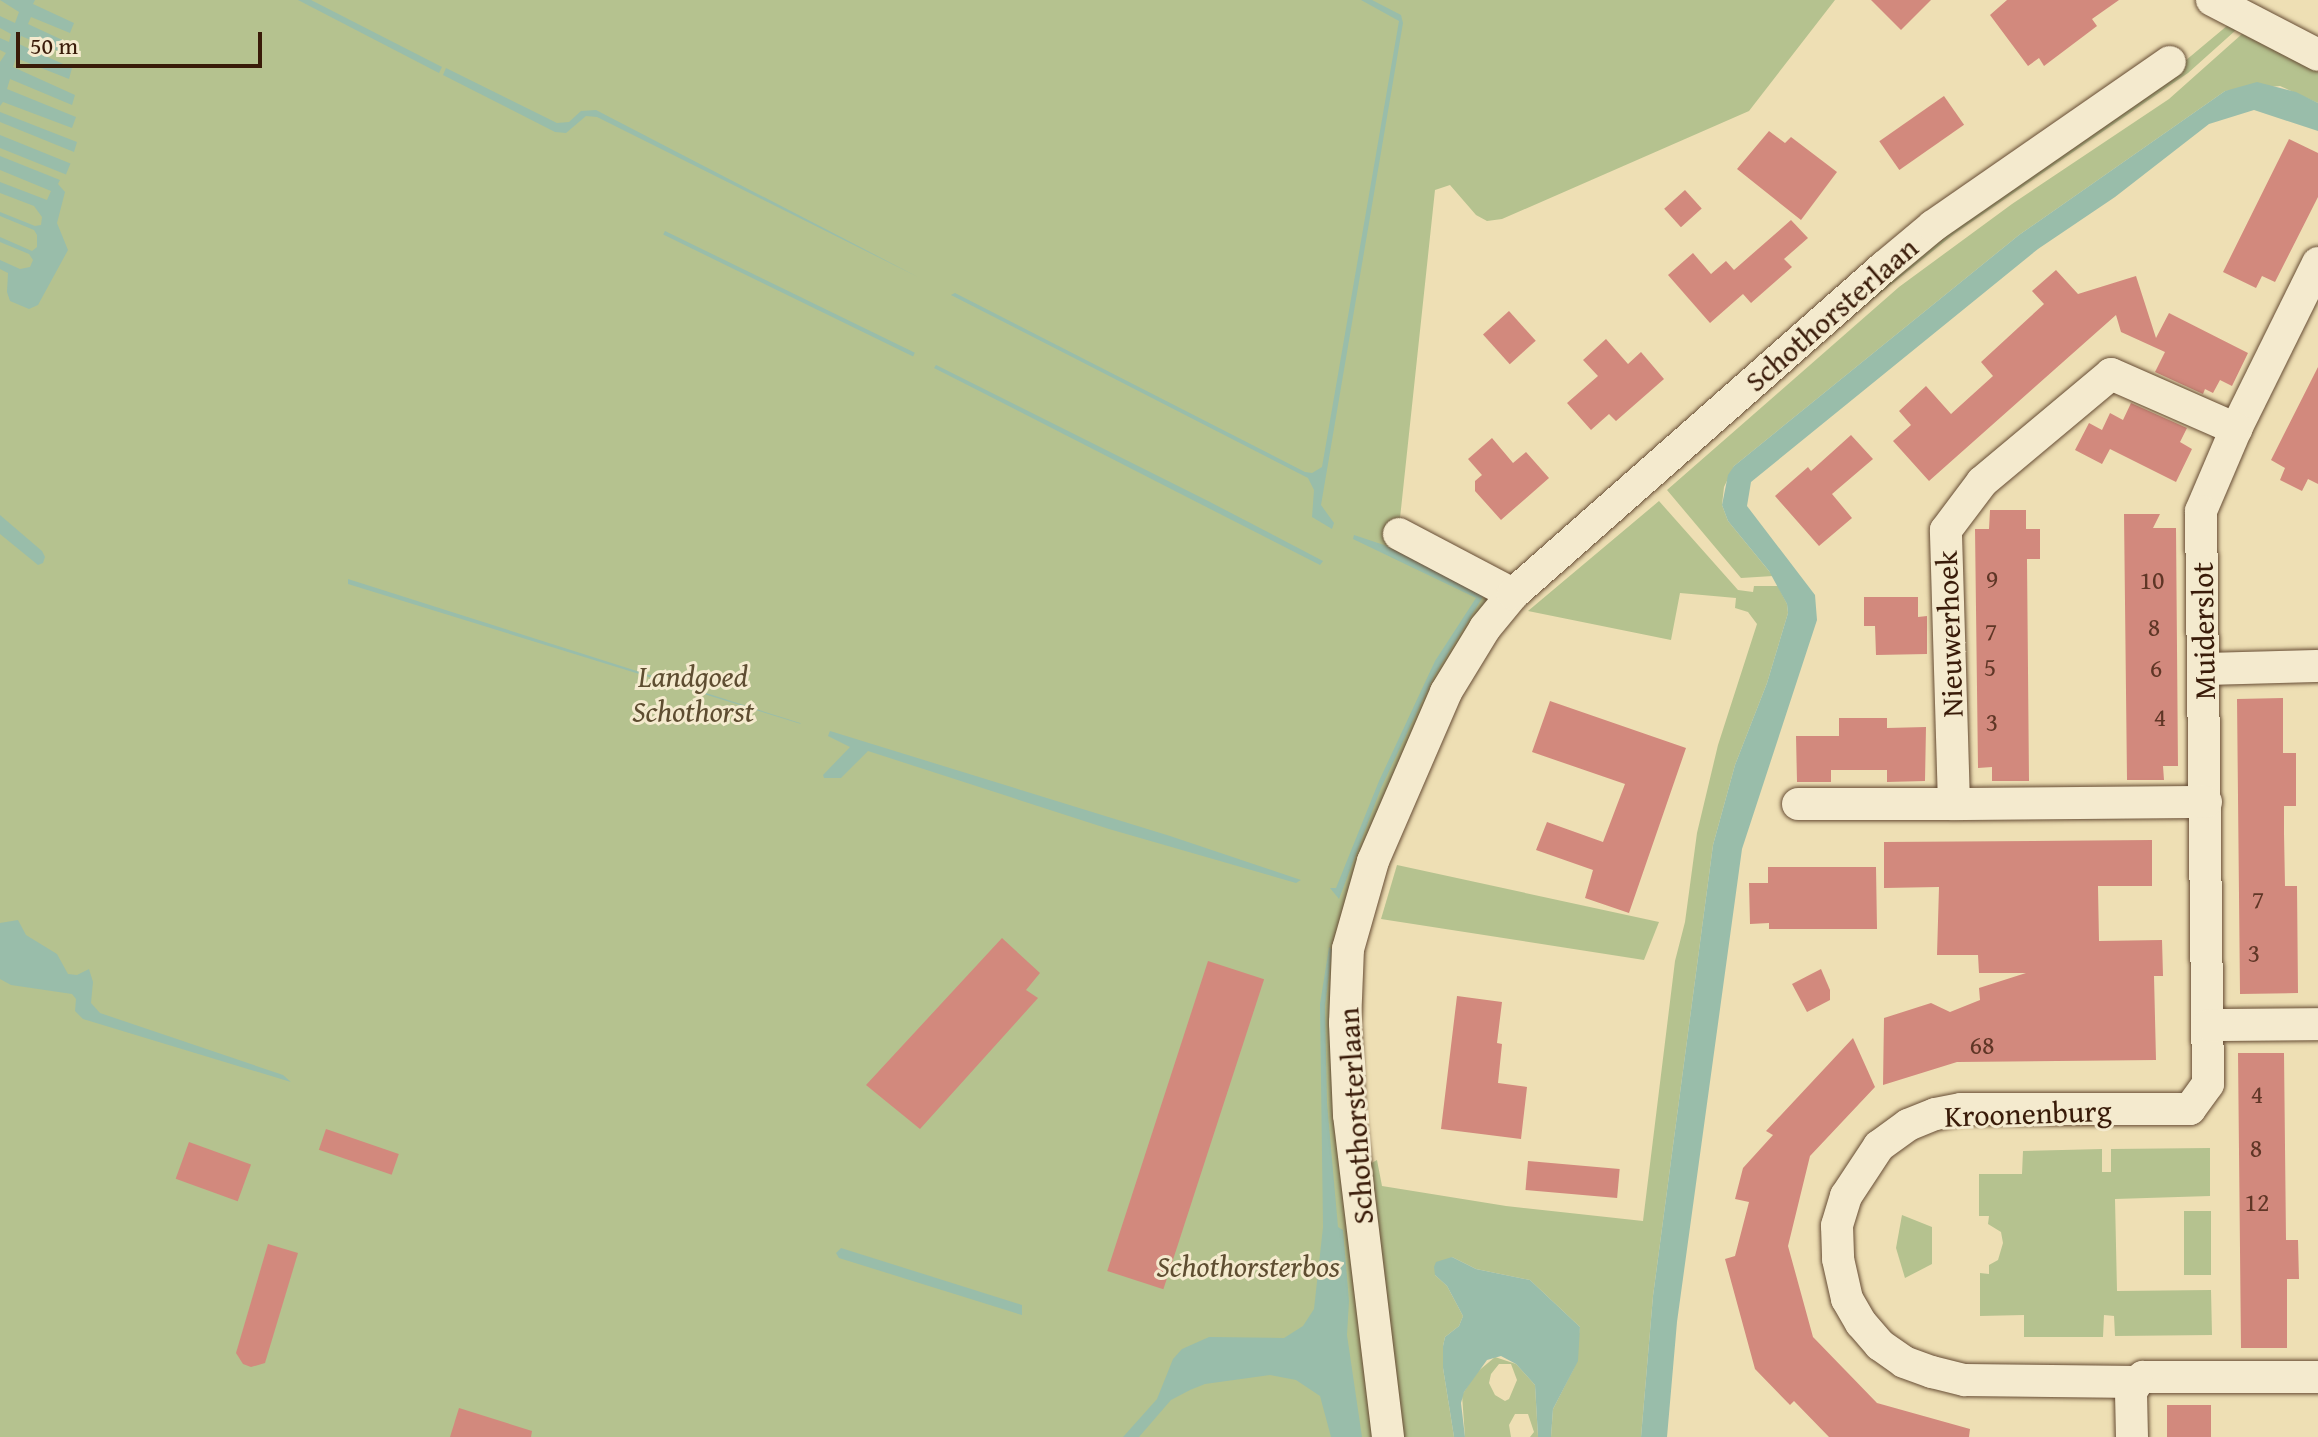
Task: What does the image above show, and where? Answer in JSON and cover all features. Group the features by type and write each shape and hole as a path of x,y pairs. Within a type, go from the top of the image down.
{"street":[{"path":"2225,3 2318,55"},
{"name":"Schothorsterlaan","path":"1388,1437 1349,1115 1345,1023 1348,949 1373,861 1429,728 1485,628 1513,594 1933,226 2170,62"},
{"name":"Muiderslot","path":"2209,1025 2201,511 2236,429 2318,263"},
{"name":"Nieuwerhoek","path":"1954,804 1946,530 1982,482 2111,374 2236,429"},
{"path":"1399,534 1513,594"},
{"path":"2204,669 2318,666"},
{"path":"1798,804 2206,802"},
{"path":"2209,1025 2318,1024"},
{"name":"Kroonenburg","path":"2209,1025 2208,1084 2190,1109 1961,1109 1935,1114 1908,1125 1879,1146 1846,1196 1837,1226 1838,1259 1847,1299 1880,1345 1904,1362 1965,1380 2137,1382 2143,1377 2318,1377"},
{"path":"2132,1437 2131,1392 2137,1382"}],"green space":[{"name":"Landgoed Schothorst","path":"0,0 1835,0 1749,111 1502,219 1487,221 1476,215 1450,185 1435,190 1398,537 1492,592 1342,933 1380,1437 0,1437"},
{"path":"2228,25 2236,30 2188,73 1954,234 1862,308 1522,607 1518,601 1916,252 2173,71"},
{"path":"2242,34 2318,72 2318,103 2280,86 2225,91 2019,235 1734,466 1724,487 1722,505 1728,521 1773,576 1741,578 1667,490 1899,287 2012,204 2169,99"},
{"path":"1659,501 1738,590 1753,592 1754,586 1778,586 1788,613 1767,683 1735,765 1713,845 1653,1296 1641,1437 1551,1437 1553,1409 1574,1368 1580,1327 1530,1280 1476,1269 1452,1257 1435,1275 1447,1286 1463,1316 1459,1326 1445,1337 1443,1346 1443,1368 1454,1437 1398,1437 1368,1165 1377,1160 1382,1186 1506,1206 1643,1221 1675,961 1685,922 1697,833 1718,745 1757,624 1748,612 1735,608 1736,598 1680,593 1671,640 1528,611"},
{"path":"1397,865 1659,922 1644,960 1381,919"},
{"path":"2210,1148 2210,1196 2115,1199 2117,1291 2211,1290 2212,1335 2115,1336 2114,1316 2104,1315 2103,1337 2024,1337 2024,1315 1980,1316 1980,1273 1989,1274 1989,1265 1998,1260 2003,1243 2001,1232 1988,1224 1989,1216 1979,1216 1979,1174 2022,1174 2023,1151 2102,1149 2102,1172 2111,1172 2111,1149"},
{"path":"2184,1211 2211,1211 2211,1275 2184,1275"},
{"path":"1902,1215 1932,1227 1932,1264 1905,1278 1896,1248"},
{"path":"1495,1357 1516,1364 1535,1385 1538,1437 1530,1437 1534,1432 1528,1414 1515,1414 1509,1425 1511,1437 1465,1437 1462,1395 1476,1373","holes":["1499,1364 1511,1364 1517,1380 1509,1399 1505,1401 1495,1395 1489,1383 1491,1374"]}],"shaded area":[{"path":"0,0 35,0 33,4 74,23 70,33 31,17 28,24 71,44 68,55 21,36 19,44 72,68 69,79 16,58 13,67 75,95 72,105 10,79 7,89 76,117 72,128 3,102 0,106 0,62 6,53 0,50 0,38 9,42 11,34 0,28 0,16 15,23 19,12"},
{"path":"298,0 311,0 442,67 439,73"},
{"path":"1361,0 1372,0 1401,15 1403,23 1321,505 1334,523 1332,529 1312,517 1314,490 1308,478 951,295 955,293 1305,472 1312,473 1322,467 1399,21"},
{"path":"446,68 557,123 569,122 581,111 596,110 918,277 597,117 586,116 566,133 555,132 443,75"},
{"path":"2257,82 2296,92 2318,103 2318,131 2254,110 2209,124 2115,197 2038,249 1751,482 1747,506 1815,595 1817,620 1742,849 1677,1322 1667,1437 1641,1437 1653,1296 1713,845 1735,765 1767,683 1788,613 1787,604 1769,571 1728,521 1722,505 1728,475 1734,466 2019,235 2225,91"},
{"path":"0,112 77,142 74,152 0,122"},
{"path":"0,135 70,163 66,175 0,148"},
{"path":"0,156 60,180 58,184 65,192 57,223 68,250 38,305 29,309 10,301 8,273 0,269 0,260 20,269 30,267 33,260 29,254 0,242 0,237 32,251 37,247 37,235 34,230 0,216 0,212 35,226 41,225 42,217 34,206 0,193 0,182 47,200 51,191 0,170"},
{"path":"665,231 915,353 913,356 663,235"},
{"path":"936,365 1323,561 1320,565 934,368"},
{"path":"0,515 42,551 45,557 43,563 38,565 0,534"},
{"path":"1354,535 1384,545 1484,595 1434,676 1381,788 1339,899 1330,888 1336,888 1379,781 1435,661 1476,598 1353,539"},
{"path":"348,579 800,723 801,724 348,584"},
{"path":"830,731 1170,836 1301,880 1296,883 1109,829 868,751 841,778 824,778 823,775 850,747 828,736"},
{"path":"18,920 26,935 57,954 68,974 77,975 89,969 93,982 91,1003 100,1013 283,1075 291,1082 83,1019 75,1011 76,999 72,994 11,985 0,979 0,923"},
{"path":"1329,947 1332,950 1325,1006 1327,1103 1338,1227 1343,1230 1349,1301 1347,1335 1362,1437 1331,1437 1320,1396 1296,1380 1270,1375 1205,1384 1190,1390 1171,1400 1139,1437 1123,1437 1157,1399 1173,1359 1182,1349 1209,1337 1284,1338 1303,1326 1314,1309 1323,1227 1320,1004"},
{"path":"841,1248 1022,1305 1022,1315 839,1258 836,1253"},
{"path":"1452,1257 1476,1269 1530,1280 1580,1327 1578,1361 1553,1409 1551,1437 1538,1437 1535,1385 1516,1364 1501,1356 1487,1360 1464,1392 1461,1403 1465,1437 1454,1437 1443,1368 1443,1346 1445,1337 1459,1326 1463,1316 1447,1286 1435,1275 1434,1267 1436,1262"}],"building":[{"path":"1871,0 1931,0 1901,30"},
{"path":"2007,0 2119,0 2092,19 2097,26 2044,66 2039,58 2028,66 1990,15"},
{"path":"1944,96 1964,125 1899,170 1879,141"},
{"path":"1769,131 1785,143 1791,137 1837,172 1801,220 1737,169"},
{"path":"2289,139 2318,153 2318,197 2275,282 2262,276 2256,288 2223,272"},
{"path":"1685,190 1702,209 1681,227 1664,209"},
{"path":"1791,220 1808,238 1784,259 1792,267 1751,303 1743,294 1710,323 1668,275 1693,253 1711,274 1726,261 1734,270"},
{"path":"2056,270 2078,294 2136,276 2156,338 2169,313 2248,353 2232,386 2220,380 2213,393 2205,389 2203,394 2155,372 2165,352 2121,332 2116,315 1929,481 1893,441 1911,425 1899,411 1926,386 1951,414 1993,376 1981,362 2044,304 2032,291"},
{"path":"1509,311 1536,341 1510,364 1483,334"},
{"path":"1606,339 1628,364 1641,352 1664,379 1616,421 1609,414 1591,430 1567,403 1598,376 1583,360"},
{"path":"2318,367 2318,484 2308,479 2302,491 2280,480 2285,468 2271,460"},
{"path":"2131,403 2187,428 2180,442 2192,449 2176,482 2110,449 2102,464 2075,450 2089,423 2102,430 2110,413 2123,420"},
{"path":"1851,435 1873,459 1832,494 1852,518 1819,546 1775,496 1808,467 1811,471"},
{"path":"1492,438 1513,463 1526,452 1549,478 1501,520 1475,491 1475,481 1482,475 1468,459"},
{"path":"1990,510 2026,510 2026,529 2040,529 2040,559 2027,559 2029,781 1992,781 1992,767 1978,768 1975,529 1989,529"},
{"path":"2124,514 2160,514 2153,528 2176,528 2178,766 2163,766 2164,780 2127,780"},
{"path":"1864,597 1918,597 1918,617 1927,616 1927,654 1876,655 1875,626 1864,626"},
{"path":"2283,698 2283,753 2296,753 2296,806 2284,806 2284,833 2285,886 2297,886 2298,993 2240,994 2237,699"},
{"path":"1550,701 1686,748 1629,913 1585,898 1593,870 1536,850 1547,822 1603,842 1625,784 1532,752"},
{"path":"1839,718 1887,718 1887,728 1926,727 1925,781 1887,782 1887,770 1831,770 1831,782 1797,782 1796,736 1839,736"},
{"path":"2152,840 2152,886 2098,886 2099,941 2162,940 2163,976 2154,976 2156,1060 1957,1062 1883,1085 1884,1018 1931,1003 1950,1012 1980,1000 1979,988 2026,973 1979,973 1978,955 1937,955 1939,887 1884,888 1884,842"},
{"path":"1768,867 1876,867 1877,929 1769,929 1769,923 1750,924 1749,883 1768,883"},
{"path":"1002,938 1040,973 1026,990 1038,998 920,1129 866,1085"},
{"path":"1208,961 1264,979 1163,1289 1107,1271"},
{"path":"1821,969 1830,990 1830,1000 1807,1012 1792,984"},
{"path":"1457,996 1502,1002 1497,1043 1502,1044 1498,1083 1527,1087 1521,1139 1441,1129"},
{"path":"1853,1038 1875,1087 1810,1156 1788,1246 1813,1337 1877,1403 1970,1429 1969,1437 1829,1437 1794,1401 1790,1405 1755,1369 1725,1259 1735,1256 1749,1202 1735,1199 1743,1168 1773,1135 1766,1131"},
{"path":"2238,1053 2284,1053 2286,1240 2298,1240 2299,1279 2287,1279 2287,1348 2241,1348"},
{"path":"326,1129 399,1154 392,1175 319,1150"},
{"path":"189,1142 251,1165 238,1201 176,1179"},
{"path":"1528,1161 1620,1169 1617,1198 1525,1190"},
{"path":"268,1244 298,1253 265,1363 251,1367 243,1364 236,1353"},
{"path":"2167,1405 2211,1405 2211,1437 2167,1437"},
{"path":"459,1408 532,1431 531,1437 450,1437"}],"park label":[{"name":"Schothorsterbos","path":"1248,1266"}]}
